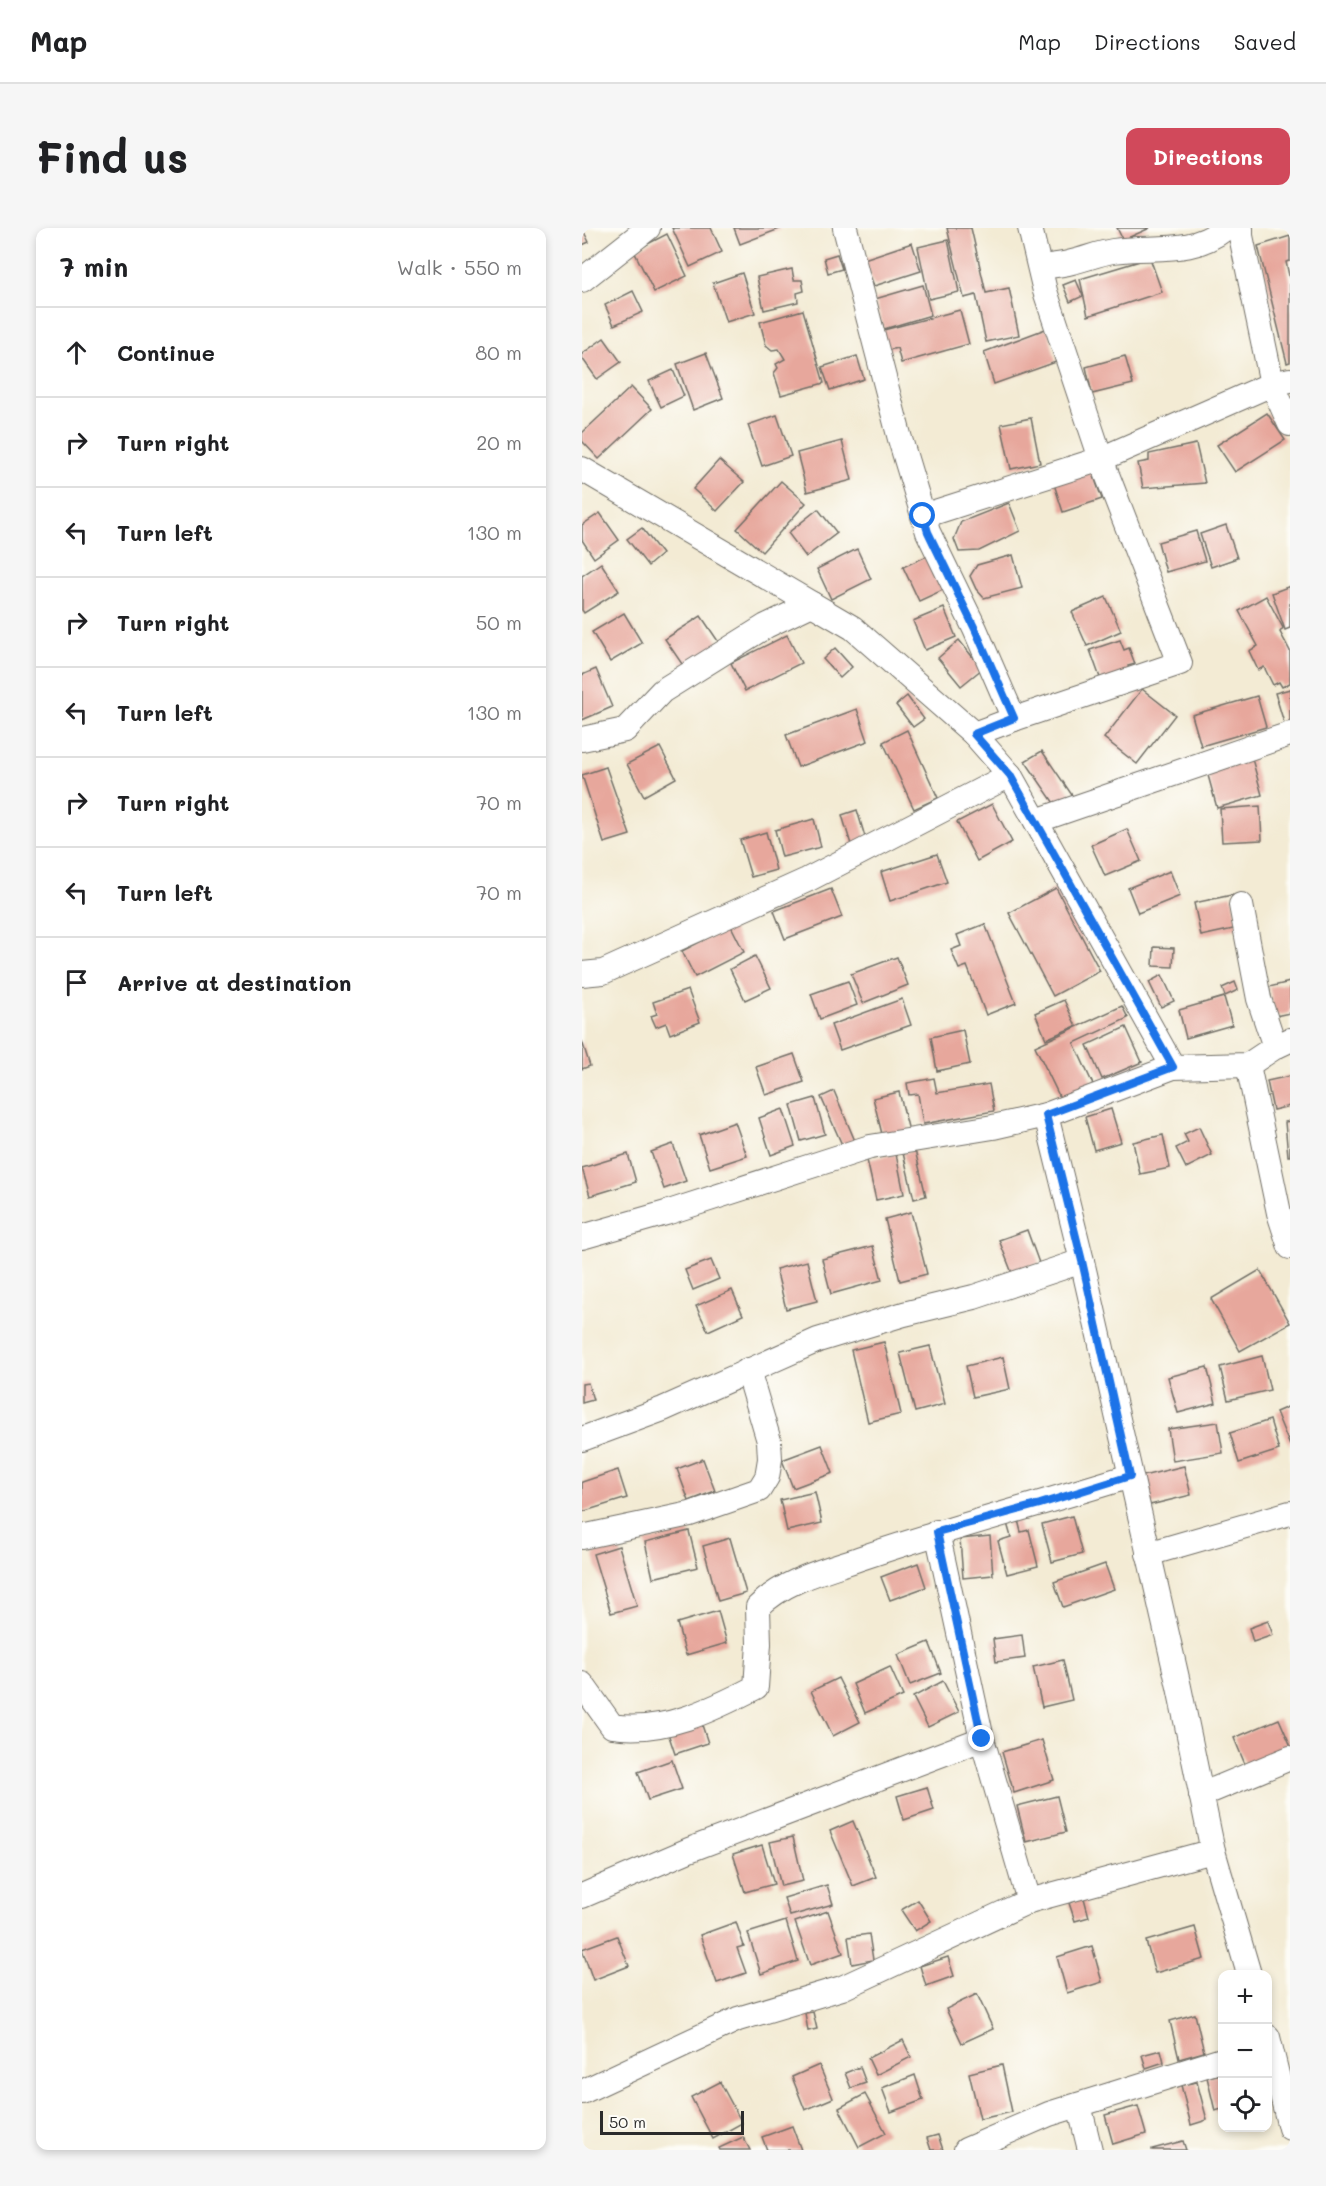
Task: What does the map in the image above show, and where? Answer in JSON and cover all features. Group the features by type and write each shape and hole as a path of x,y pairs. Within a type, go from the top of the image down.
{"street":[{"path":"582,280 648,228"},
{"path":"845,228 900,439 928,532 975,629 1014,718"},
{"path":"974,734 1014,718 1180,663 1101,459 1045,291 1030,228"},
{"path":"1040,267 1071,262 1111,251 1143,248 1173,249 1213,238 1226,228"},
{"path":"1241,228 1241,236 1281,382 1290,424"},
{"path":"923,516 1101,459 1281,382"},
{"path":"582,469 853,628 974,734 1010,775 1173,1067"},
{"path":"582,739 625,730 662,691 766,626 812,604"},
{"path":"1036,821 1290,734"},
{"path":"582,974 603,972 807,880 1010,775"},
{"path":"582,1236 677,1209 870,1147 993,1127 1046,1115 1173,1067 1248,1065 1282,1044 1259,999 1241,905"},
{"path":"1248,1065 1279,1214 1290,1247"},
{"path":"1046,1115 1082,1261 1179,1687 1213,1851 1248,1970"},
{"path":"582,1439 663,1409 818,1340 904,1314 974,1297 1082,1261"},
{"path":"582,1537 690,1514 759,1490 767,1478 770,1459 769,1441 748,1370"},
{"path":"582,1684 612,1726 628,1729 649,1728 710,1710 756,1687 759,1644 758,1606 782,1587 937,1532 1040,1504 1130,1476"},
{"path":"1148,1554 1290,1513"},
{"path":"937,1532 982,1739 1029,1901"},
{"path":"582,1896 689,1850 982,1739"},
{"path":"1201,1795 1290,1758"},
{"path":"582,2092 738,2019 842,1988 1029,1901 1213,1851"},
{"path":"1272,2058 1290,2127"},
{"path":"966,2150 1049,2114 1218,2061"},
{"path":"1079,2104 1090,2150"}],"building":[{"path":"582,228 589,242 582,245"},
{"path":"672,228 711,228 722,252 690,267"},
{"path":"734,228 782,228 740,244"},
{"path":"947,228 971,228 986,293 1009,288 1019,335 986,342 976,295 964,298"},
{"path":"1117,228 1150,228 1123,240"},
{"path":"667,234 687,276 654,292 634,251"},
{"path":"1290,236 1290,261 1286,262 1290,280 1290,362 1287,363 1258,246"},
{"path":"948,240 959,292 929,299 918,247"},
{"path":"912,243 921,271 874,286 864,259"},
{"path":"837,254 842,269 828,273 824,258"},
{"path":"1150,258 1162,292 1088,316 1080,279"},
{"path":"792,269 794,280 802,280 804,291 797,293 798,302 764,310 757,277"},
{"path":"742,273 755,313 726,322 713,283"},
{"path":"1076,280 1083,296 1070,302 1063,285"},
{"path":"923,285 931,315 884,329 875,299"},
{"path":"633,291 643,312 614,325 605,305"},
{"path":"803,310 824,383 781,395 774,373 778,368 776,364 785,359 779,349 772,350 766,345 760,322"},
{"path":"960,310 969,344 901,363 897,348 885,351 880,331"},
{"path":"1048,328 1056,362 994,384 984,352"},
{"path":"604,338 621,362 597,379 582,358 582,354"},
{"path":"706,353 723,398 693,410 677,364"},
{"path":"857,356 864,379 830,390 822,367"},
{"path":"1125,356 1133,384 1092,394 1086,367"},
{"path":"673,370 684,396 661,407 649,381"},
{"path":"631,387 652,409 599,459 582,441 582,433"},
{"path":"1267,413 1285,440 1235,472 1217,445"},
{"path":"777,415 791,456 762,466 748,425"},
{"path":"1031,418 1040,463 1011,469 1001,424"},
{"path":"842,441 852,480 807,492 797,453"},
{"path":"1196,444 1205,483 1143,488 1138,463 1149,461 1149,454"},
{"path":"719,460 744,482 717,511 693,489"},
{"path":"1091,468 1102,499 1063,512 1053,481"},
{"path":"781,481 806,503 762,552 737,529"},
{"path":"1009,503 1020,531 979,551 959,552 954,539 961,522"},
{"path":"818,509 837,533 806,557 788,533"},
{"path":"600,513 619,540 594,558 582,540 582,525"},
{"path":"1226,525 1237,558 1211,567 1200,534"},
{"path":"642,528 662,554 648,566 627,539"},
{"path":"1196,531 1205,561 1166,572 1158,542"},
{"path":"857,549 871,579 831,599 817,569"},
{"path":"1013,555 1022,588 984,598 976,589 970,576 977,565"},
{"path":"927,556 943,590 919,601 903,567"},
{"path":"601,563 619,591 584,613 582,610 582,576"},
{"path":"1290,586 1290,628 1285,630 1272,593"},
{"path":"1266,596 1283,628 1280,632 1290,651 1290,683 1282,687 1279,682 1273,685 1264,667 1258,670 1249,651 1258,646 1239,611"},
{"path":"1106,597 1121,631 1087,646 1072,612"},
{"path":"944,608 956,637 925,650 913,621"},
{"path":"624,613 642,643 610,662 592,632"},
{"path":"701,616 720,644 684,667 665,639"},
{"path":"787,635 801,663 745,691 731,663"},
{"path":"959,640 982,669 961,686 938,658"},
{"path":"1120,640 1124,650 1129,648 1135,664 1128,666 1132,676 1103,686 1090,650"},
{"path":"835,648 852,667 840,678 823,659"},
{"path":"596,669 612,707 582,720 582,675"},
{"path":"1142,689 1175,715 1137,764 1104,738"},
{"path":"1290,689 1290,724 1285,726 1275,693"},
{"path":"907,696 924,719 913,727 896,705"},
{"path":"1257,696 1266,727 1201,746 1192,715"},
{"path":"857,709 868,741 798,767 786,735"},
{"path":"907,730 938,798 914,809 883,742"},
{"path":"660,747 676,778 644,796 627,764"},
{"path":"1042,751 1074,798 1058,809 1025,761"},
{"path":"1251,755 1262,795 1217,808 1206,768"},
{"path":"606,767 630,835 604,843 582,775"},
{"path":"992,804 1012,842 977,861 957,822"},
{"path":"1260,806 1262,840 1222,842 1220,809"},
{"path":"857,810 868,847 853,851 842,815"},
{"path":"814,819 821,847 782,857 775,830"},
{"path":"1127,829 1141,861 1105,876 1091,845"},
{"path":"766,832 776,870 751,877 740,840"},
{"path":"937,854 947,882 890,901 881,872"},
{"path":"1170,871 1180,896 1138,913 1128,888"},
{"path":"1056,888 1100,971 1053,996 1009,913"},
{"path":"831,889 842,917 785,939 774,911"},
{"path":"1232,895 1238,928 1201,936 1194,903"},
{"path":"985,924 1016,1003 986,1015 967,966 959,969 951,950 961,946 957,935"},
{"path":"731,926 744,952 695,977 682,951"},
{"path":"1154,947 1174,948 1173,967 1153,966"},
{"path":"755,956 771,988 745,1000 730,969"},
{"path":"897,957 908,985 863,1003 851,974"},
{"path":"1162,975 1174,1001 1161,1007 1149,982"},
{"path":"848,981 857,1005 820,1019 811,994"},
{"path":"1235,982 1238,990 1225,996 1222,988"},
{"path":"1290,982 1290,1013 1275,1016 1269,987"},
{"path":"688,990 700,1022 670,1034 666,1023 656,1027 651,1016 657,1014 653,1002"},
{"path":"1224,997 1232,1025 1186,1038 1179,1010"},
{"path":"902,999 911,1025 840,1050 831,1025"},
{"path":"1064,1000 1076,1026 1046,1039 1035,1013"},
{"path":"1122,1006 1128,1018 1074,1043 1095,1089 1063,1104 1035,1046"},
{"path":"1126,1027 1142,1062 1102,1079 1087,1045"},
{"path":"963,1030 970,1064 937,1071 931,1037"},
{"path":"582,1041 590,1066 582,1069"},
{"path":"794,1054 804,1082 766,1095 756,1067"},
{"path":"1290,1076 1290,1106 1273,1110 1267,1081"},
{"path":"934,1078 937,1093 989,1084 994,1111 923,1124 918,1094 909,1095 907,1083"},
{"path":"834,1091 855,1141 843,1147 821,1097"},
{"path":"899,1092 909,1131 883,1138 873,1098"},
{"path":"815,1098 825,1134 801,1141 791,1105"},
{"path":"783,1109 795,1146 771,1155 759,1118"},
{"path":"1111,1109 1121,1142 1094,1150 1085,1117"},
{"path":"1290,1121 1290,1156 1288,1156 1285,1122"},
{"path":"735,1122 747,1156 710,1168 699,1135"},
{"path":"1199,1127 1212,1155 1186,1168 1176,1148 1188,1142 1184,1134"},
{"path":"1163,1135 1170,1168 1140,1174 1133,1142"},
{"path":"673,1144 686,1181 664,1189 651,1152"},
{"path":"915,1150 926,1196 914,1199 903,1153"},
{"path":"628,1154 636,1182 590,1196 582,1168"},
{"path":"896,1154 904,1194 876,1200 867,1160"},
{"path":"911,1212 927,1274 900,1281 885,1219"},
{"path":"1027,1230 1039,1263 1012,1273 999,1240"},
{"path":"873,1246 882,1280 831,1294 822,1259"},
{"path":"711,1260 719,1279 693,1290 685,1270"},
{"path":"807,1261 817,1301 786,1309 776,1269"},
{"path":"1260,1270 1290,1323 1240,1351 1211,1299"},
{"path":"732,1290 743,1315 708,1331 696,1306"},
{"path":"884,1342 901,1414 868,1422 851,1350"},
{"path":"930,1346 945,1404 915,1412 900,1353"},
{"path":"1262,1356 1270,1390 1228,1400 1220,1367"},
{"path":"1003,1357 1010,1389 973,1397 966,1366"},
{"path":"1207,1367 1216,1403 1178,1413 1168,1377"},
{"path":"588,1383 593,1400 582,1403 582,1384"},
{"path":"1290,1406 1290,1446 1276,1412"},
{"path":"1270,1420 1279,1450 1239,1463 1230,1433"},
{"path":"1218,1422 1223,1453 1173,1461 1168,1429"},
{"path":"822,1445 833,1473 793,1488 782,1460"},
{"path":"703,1459 715,1491 689,1501 677,1469"},
{"path":"1184,1466 1191,1495 1150,1505 1143,1476"},
{"path":"618,1470 627,1498 582,1512 582,1482"},
{"path":"815,1492 822,1523 787,1531 780,1500"},
{"path":"1072,1516 1082,1554 1052,1562 1042,1524"},
{"path":"1018,1520 1021,1532 1029,1530 1038,1566 1007,1574 998,1541 1011,1537 1007,1523"},
{"path":"689,1531 698,1567 653,1578 645,1542"},
{"path":"990,1536 993,1575 963,1578 960,1539"},
{"path":"730,1538 746,1593 718,1601 703,1546"},
{"path":"619,1546 637,1606 611,1613 593,1554"},
{"path":"918,1563 926,1587 890,1600 881,1577"},
{"path":"1105,1564 1114,1589 1063,1607 1054,1582"},
{"path":"718,1611 727,1643 686,1655 677,1623"},
{"path":"1268,1621 1273,1635 1253,1642 1249,1628"},
{"path":"1022,1635 1025,1658 996,1662 993,1639"},
{"path":"929,1642 941,1673 910,1685 898,1655"},
{"path":"1063,1660 1072,1700 1042,1707 1033,1667"},
{"path":"890,1667 903,1696 865,1713 853,1684"},
{"path":"838,1678 860,1722 833,1736 811,1691"},
{"path":"943,1681 959,1712 928,1727 913,1697"},
{"path":"700,1719 708,1743 675,1754 667,1730"},
{"path":"1279,1719 1290,1744 1290,1751 1247,1769 1234,1738"},
{"path":"1042,1740 1054,1780 1014,1793 1002,1752"},
{"path":"672,1760 682,1789 648,1800 638,1772"},
{"path":"927,1787 934,1810 904,1820 897,1796"},
{"path":"1057,1796 1066,1832 1026,1842 1017,1806"},
{"path":"853,1821 876,1877 853,1886 830,1831"},
{"path":"793,1837 803,1881 781,1886 770,1842"},
{"path":"762,1845 774,1884 745,1892 733,1854"},
{"path":"827,1885 833,1904 790,1916 784,1898"},
{"path":"1084,1898 1089,1917 1075,1921 1069,1903"},
{"path":"918,1900 931,1921 915,1931 901,1910"},
{"path":"828,1911 843,1953 810,1965 795,1922"},
{"path":"786,1921 798,1961 761,1974 748,1933"},
{"path":"736,1922 744,1946 737,1948 746,1973 717,1983 700,1935"},
{"path":"1195,1927 1204,1959 1155,1973 1146,1941"},
{"path":"869,1934 873,1960 852,1964 848,1937"},
{"path":"617,1936 629,1966 593,1980 582,1949"},
{"path":"1092,1946 1102,1982 1067,1993 1057,1957"},
{"path":"948,1957 954,1976 926,1986 920,1966"},
{"path":"977,1994 993,2029 962,2043 946,2009"},
{"path":"813,2012 817,2029 808,2031 805,2013"},
{"path":"1195,2014 1204,2052 1179,2059 1170,2021"},
{"path":"903,2040 911,2057 876,2075 868,2058"},
{"path":"1161,2050 1164,2062 1146,2068 1142,2055"},
{"path":"819,2065 833,2098 805,2110 792,2077"},
{"path":"1002,2065 1012,2112 980,2119 969,2073"},
{"path":"860,2067 866,2083 851,2088 845,2073"},
{"path":"915,2075 923,2100 891,2112 882,2088"},
{"path":"1218,2075 1218,2110 1215,2111 1207,2077"},
{"path":"720,2082 742,2123 713,2139 691,2097"},
{"path":"1197,2082 1207,2120 1191,2125 1181,2085"},
{"path":"865,2094 886,2133 859,2147 839,2108"},
{"path":"1138,2106 1146,2134 1113,2144 1105,2115"},
{"path":"792,2126 801,2150 767,2150 762,2137"},
{"path":"938,2135 943,2150 931,2150 927,2138"},
{"path":"743,2137 750,2150 720,2150 719,2148"},
{"path":"1183,2141 1186,2150 1152,2150 1152,2149"}],"route":[{"path":"923,516 928,532 975,629 1014,718 974,734 1010,775 1173,1067 1046,1115 1082,1261 1130,1476 1040,1504 937,1532 982,1739"}]}
